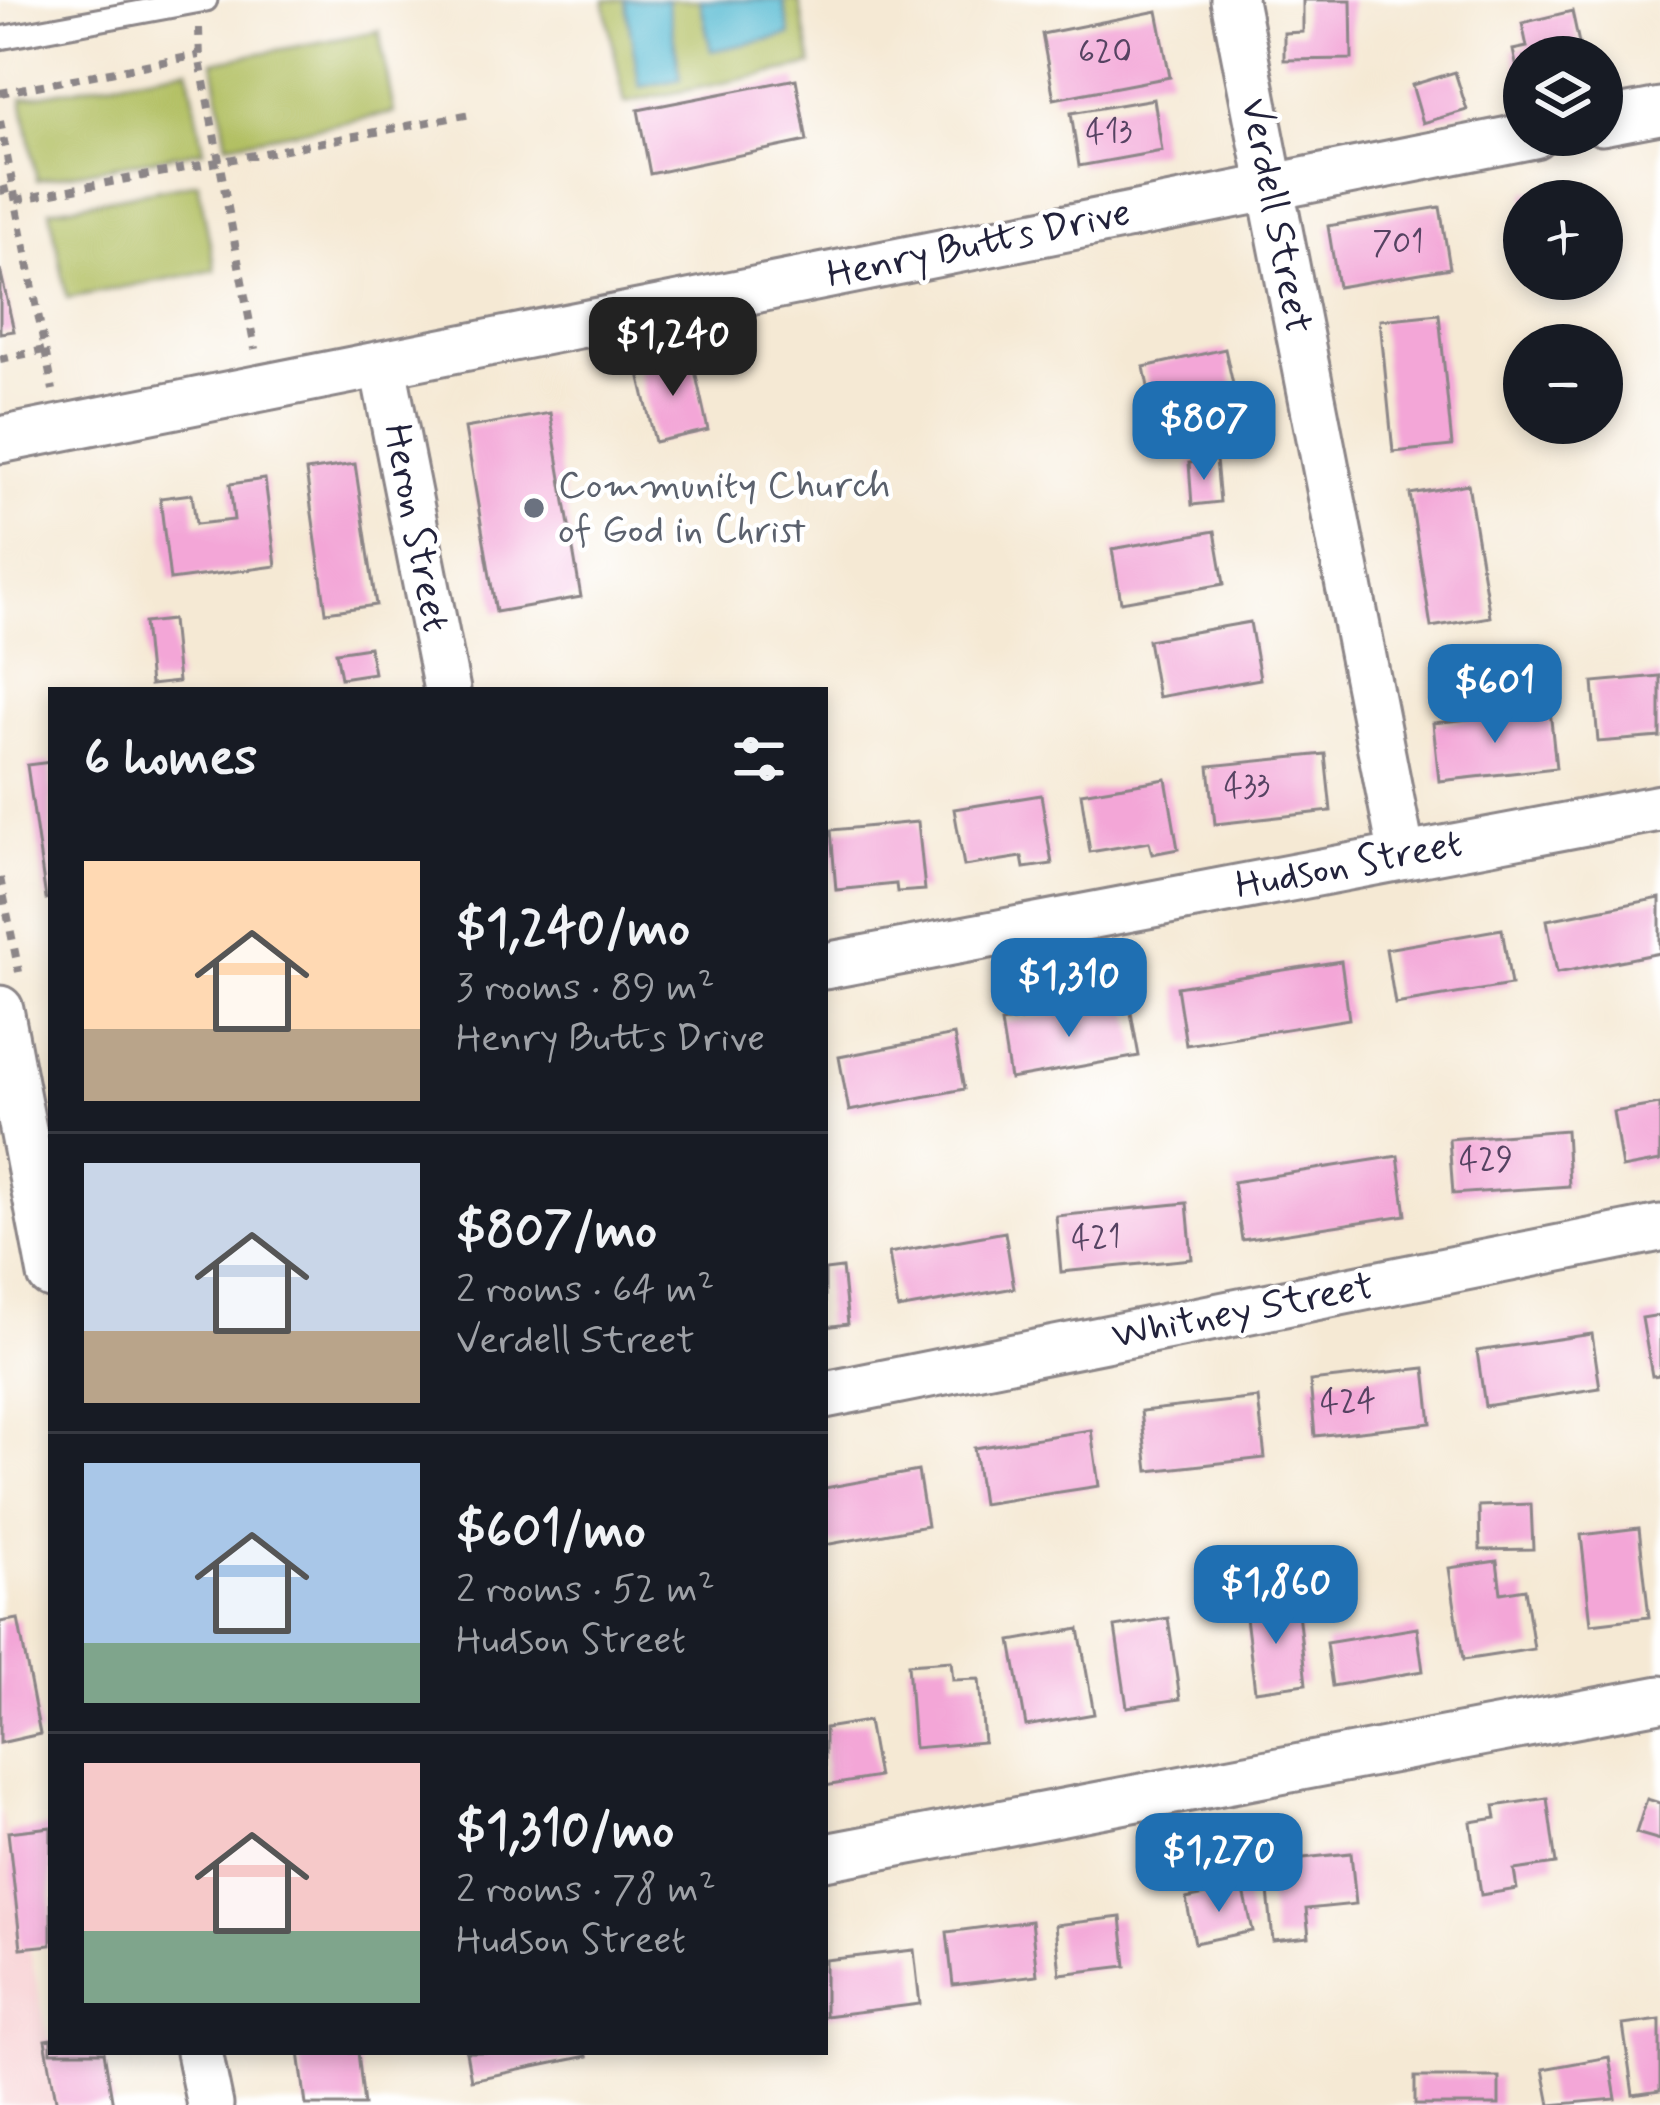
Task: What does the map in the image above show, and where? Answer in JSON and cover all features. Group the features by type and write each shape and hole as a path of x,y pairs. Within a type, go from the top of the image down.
{"street":[{"name":"Verdell Street","path":"1234,0 1402,856"},
{"path":"1623,118 1660,111"},
{"name":"Henry Butts Drive","path":"0,440 1503,141"},
{"name":"Heron Street","path":"383,367 446,687"},
{"name":"Hudson Street","path":"828,965 1660,808"},
{"path":"0,1010 36,1116 48,1242"},
{"name":"Whitney Street","path":"828,1394 1660,1228"},
{"path":"828,1856 1660,1699"},
{"path":"200,2055 210,2105"}],"lane":[{"path":"0,38 202,11"}],"path":[{"path":"202,11 199,55 256,356"},
{"path":"0,93 199,55"},
{"path":"16,200 471,113"},
{"path":"0,121 55,397"},
{"path":"0,191 14,188"},
{"path":"0,358 45,350"}],"shaded area":[{"path":"0,1807 48,2055 64,2105 0,2105"}],"green space":[{"path":"604,0 799,0 812,65 625,103"},
{"path":"379,31 394,113 227,144 213,62"},
{"path":"188,68 204,150 37,180 22,98"},
{"path":"198,182 215,270 67,298 50,210"}],"water":[{"path":"625,0 667,0 681,79 640,87"},
{"path":"700,0 783,0 790,35 711,51"}],"building":[{"path":"1303,0 1351,0 1352,59 1284,60 1284,33 1303,32"},
{"path":"1157,11 1170,77 1054,99 1042,34"},
{"path":"1572,11 1577,36 1525,36 1522,23"},
{"path":"1455,72 1467,110 1423,123 1412,85"},
{"path":"796,79 807,141 650,174 638,110"},
{"path":"1154,99 1162,151 1079,166 1071,113"},
{"path":"1440,207 1450,268 1338,287 1328,226"},
{"path":"0,269 14,331 0,333"},
{"path":"1439,314 1452,446 1393,452 1380,320"},
{"path":"1225,349 1237,402 1155,421 1144,367"},
{"path":"692,357 708,430 655,442 638,369"},
{"path":"550,413 581,597 496,612 465,428"},
{"path":"1216,460 1220,502 1192,505 1189,463"},
{"path":"355,464 376,605 326,612 306,471"},
{"path":"265,479 276,566 170,580 160,498 192,494 196,524 234,520 230,484"},
{"path":"1468,484 1490,617 1431,627 1410,494"},
{"path":"1215,531 1224,584 1121,602 1112,549"},
{"path":"172,620 178,682 150,685 144,623"},
{"path":"1250,622 1260,679 1158,697 1148,640"},
{"path":"369,647 374,673 341,678 336,652"},
{"path":"1660,676 1660,737 1598,742 1593,682"},
{"path":"1550,710 1556,768 1439,781 1433,723"},
{"path":"1325,754 1331,811 1215,824 1209,766"},
{"path":"48,762 46,899 27,765"},
{"path":"1166,779 1178,849 1152,854 1149,842 1090,852 1081,793"},
{"path":"1041,795 1052,864 1024,868 1022,857 964,866 954,809"},
{"path":"918,822 925,890 897,892 896,884 836,890 831,830"},
{"path":"1660,898 1660,953 1557,973 1547,920"},
{"path":"1502,929 1511,985 1395,1004 1386,949"},
{"path":"1341,961 1349,1019 1186,1045 1177,987"},
{"path":"1129,1002 1139,1056 1010,1079 1001,1023"},
{"path":"954,1035 964,1089 849,1111 839,1057"},
{"path":"1660,1104 1660,1161 1622,1168 1613,1112"},
{"path":"1566,1130 1569,1186 1453,1194 1449,1139"},
{"path":"1398,1156 1406,1215 1242,1240 1233,1182"},
{"path":"1187,1203 1192,1259 1061,1272 1056,1216"},
{"path":"1005,1232 1014,1288 898,1309 889,1253"},
{"path":"842,1268 848,1324 828,1327 828,1270"},
{"path":"1660,1315 1660,1375 1652,1376 1642,1318"},
{"path":"1592,1334 1600,1388 1485,1406 1477,1351"},
{"path":"1425,1368 1431,1423 1315,1436 1310,1381"},
{"path":"1258,1398 1265,1458 1148,1471 1141,1411"},
{"path":"1091,1430 1099,1486 982,1504 974,1448"},
{"path":"918,1471 927,1526 828,1544 828,1487"},
{"path":"1531,1504 1533,1549 1480,1550 1479,1506"},
{"path":"1639,1528 1649,1617 1591,1624 1581,1535"},
{"path":"1497,1561 1501,1593 1525,1589 1534,1649 1463,1660 1449,1568"},
{"path":"1297,1603 1306,1684 1255,1691 1245,1609"},
{"path":"1168,1618 1180,1699 1127,1707 1115,1627"},
{"path":"18,1619 40,1734 0,1743 0,1622"},
{"path":"1417,1628 1423,1671 1332,1686 1326,1643"},
{"path":"1079,1629 1094,1714 1026,1726 1011,1641"},
{"path":"951,1661 953,1680 979,1679 984,1742 914,1748 908,1664"},
{"path":"868,1721 878,1777 828,1785 828,1728"},
{"path":"1547,1798 1556,1864 1514,1870 1517,1889 1481,1895 1471,1822 1496,1818 1494,1806"},
{"path":"1647,1799 1660,1803 1660,1840 1636,1833"},
{"path":"48,1827 48,1945 21,1948 8,1832"},
{"path":"1351,1853 1356,1904 1306,1909 1309,1937 1273,1941 1265,1862"},
{"path":"1243,1887 1253,1931 1195,1943 1186,1899"},
{"path":"1121,1917 1126,1966 1060,1974 1055,1925"},
{"path":"1031,1921 1037,1975 953,1985 947,1932"},
{"path":"914,1950 920,2004 828,2016 828,1960"},
{"path":"1660,2020 1660,2091 1633,2095 1623,2025"},
{"path":"45,2040 48,2055 105,2055 113,2105 57,2105"},
{"path":"299,2055 358,2055 364,2105 306,2105"},
{"path":"467,2055 587,2056 471,2080"},
{"path":"1609,2057 1616,2099 1550,2105 1543,2069"},
{"path":"1415,2077 1499,2077 1499,2105 1415,2105"}],"place":[{"name":"Community Church of God in Christ","path":"534,508"}]}
